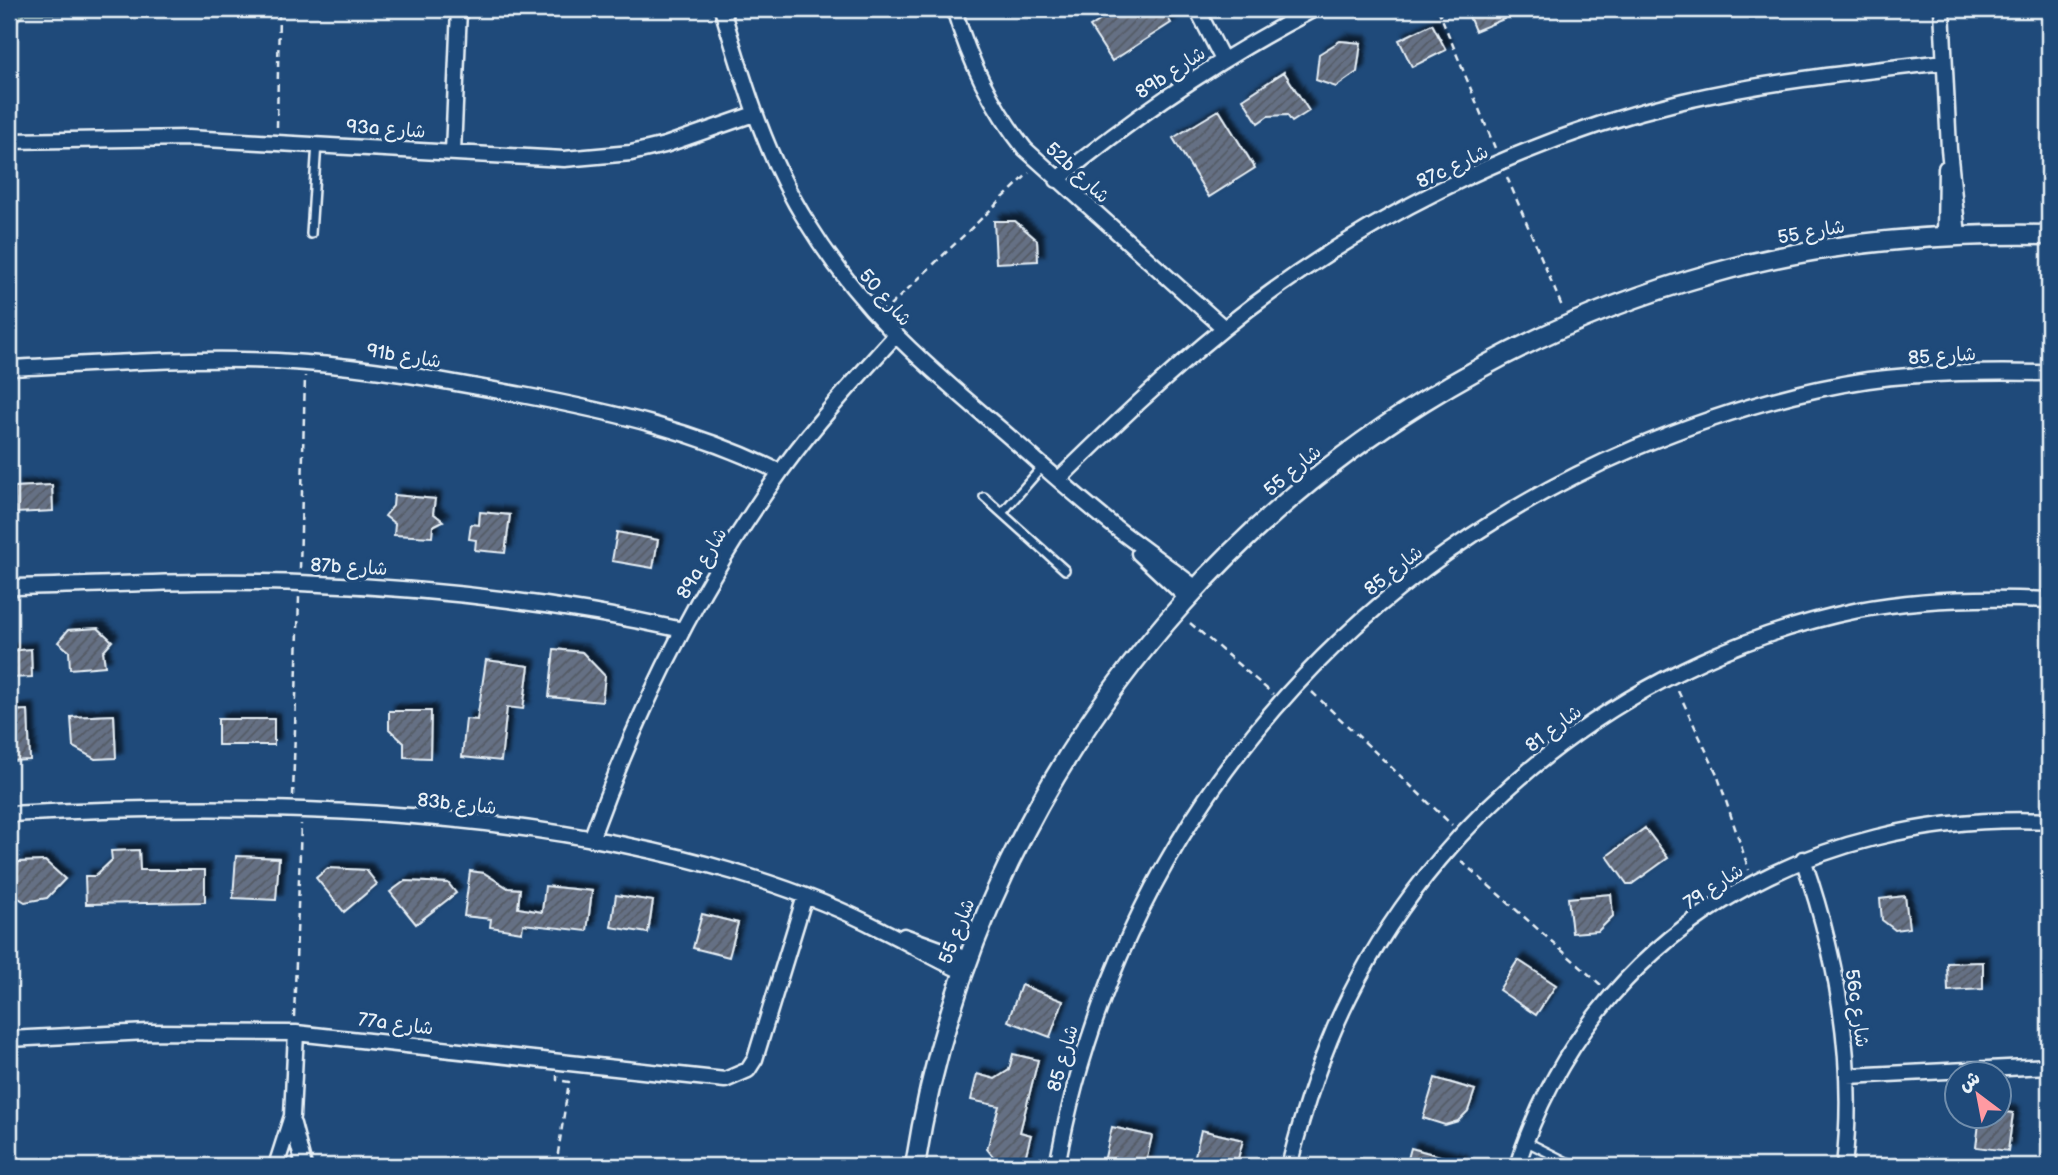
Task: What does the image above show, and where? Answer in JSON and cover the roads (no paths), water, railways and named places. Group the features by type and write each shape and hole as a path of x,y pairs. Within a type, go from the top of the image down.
{"street":[{"path":"453,152 459,9"},
{"name":"شارع 50","path":"722,9 754,114 779,171 807,223 840,272 894,337 1126,535 1186,599"},
{"name":"52b شارع","path":"954,9 980,81 1000,117 1057,180 1224,328"},
{"path":"1197,9 1223,60"},
{"name":"89b شارع","path":"1057,180 1137,116 1223,60 1314,9"},
{"path":"1942,9 1949,149 1945,175 1952,235"},
{"name":"87c شارع","path":"1059,479 1158,385 1224,328 1329,253 1443,191 1560,140 1680,102 1741,88 1944,62"},
{"name":"93a شارع","path":"9,141 137,138 277,141 564,159 598,158 665,145 754,114"},
{"name":"شارع 55","path":"915,1166 930,1083 964,965 1021,836 1055,775 1118,683 1186,599 1249,534 1337,460 1432,394 1499,356 1569,323 1642,295 1716,272 1792,255 1952,235 2049,235"},
{"name":"89a شارع","path":"591,839 633,731 683,630 780,472 894,337"},
{"name":"91b شارع","path":"9,368 267,361 363,368 632,416 707,439 780,472"},
{"name":"شارع 85","path":"1057,1166 1083,1050 1132,924 1163,864 1199,807 1281,700 1336,643 1396,590 1460,542 1528,500 1599,464 1686,427 1776,399 1867,380 1961,371 2049,373"},
{"name":"87b شارع","path":"9,587 260,582 409,589 548,605 683,630"},
{"name":"شارع 81","path":"1289,1166 1303,1110 1325,1049 1349,995 1405,905 1462,834 1497,798 1551,752 1609,711 1671,676 1736,647 1797,626 1860,610 1924,601 1988,597 2049,600"},
{"name":"83b شارع","path":"9,814 118,808 302,810 474,823 591,839 722,869 805,896 886,931 907,946 964,965"},
{"name":"شارع 79","path":"1517,1166 1525,1141 1565,1060 1613,995 1672,937 1754,882 1803,859 1862,839 1924,825 1986,819 2049,821"},
{"name":"56c شارع","path":"1803,859 1830,950 1848,1076 1844,1166"},
{"name":"77a شارع","path":"9,1039 148,1032 295,1033 725,1080 748,1070 759,1047 805,896"},
{"path":"295,1033 292,1116 304,1166"},
{"path":"1848,1076 2048,1067"},
{"path":"276,1166 292,1116"}],"lane":[{"path":"311,234 317,143"},
{"path":"1002,513 1043,466"},
{"path":"984,497 1065,570"},
{"path":"1525,1141 1548,1150 1564,1164 1580,1166"}]}
